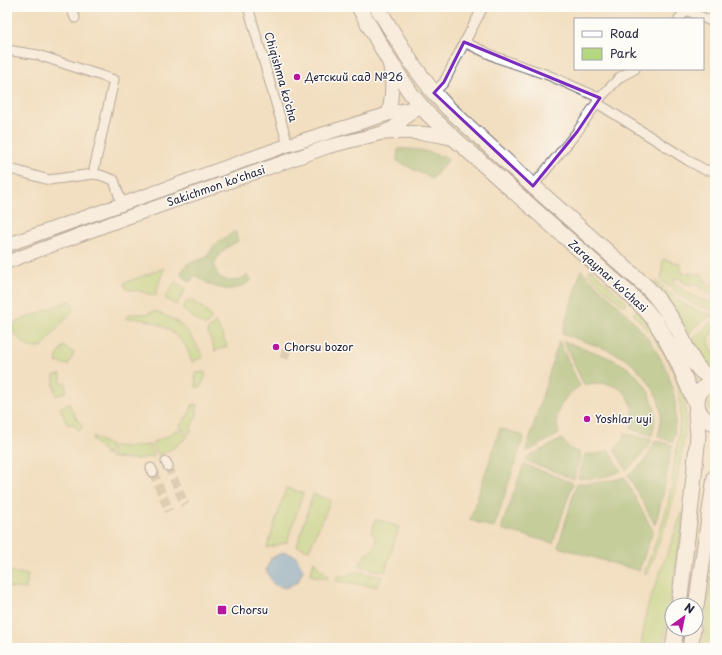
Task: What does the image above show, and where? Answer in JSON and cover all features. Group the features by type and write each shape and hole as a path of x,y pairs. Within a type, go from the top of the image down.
{"main road":[{"name":"Zarqaynar ko'chasi","path":"371,9 388,59 420,106 645,309 655,320 671,347 697,406 696,414 698,435 680,597"},
{"name":"Zarqaynar ko'chasi","path":"371,9 434,94 533,186 654,294 676,326 695,365 703,373 715,381"},
{"path":"388,59 392,83 392,96 388,114"},
{"name":"Sakichmon ko'chasi","path":"7,262 117,221 327,147 382,134 393,128 434,94"},
{"name":"Sakichmon ko'chasi","path":"7,245 288,146 388,114 420,106 447,107"},
{"path":"382,134 414,132 455,139"},
{"path":"715,381 703,388 698,396 697,406 699,412 704,418 715,423"},
{"path":"697,597 715,477"},
{"path":"673,648 675,637"},
{"path":"690,648 692,637"}],"street":[{"path":"70,7 75,18"},
{"name":"Chiqishma ko'cha","path":"248,7 288,146"},
{"path":"434,94 444,82 483,7"},
{"path":"680,18 686,10 704,18"},
{"path":"704,18 715,23"},
{"path":"464,42 498,58 548,75 598,100 689,161 705,170 715,170"},
{"path":"7,50 38,55 114,80 93,174"},
{"path":"533,186 577,132 598,100 620,76 633,70"},
{"path":"7,168 48,180 93,174 113,179 122,205"}],"highlighted area":[{"path":"464,42 600,98 577,132 533,186 434,93 444,82"}],"green space":[{"path":"398,149 424,151 449,159 432,179 397,161"},
{"path":"235,231 238,241 226,248 220,254 214,266 219,277 229,281 239,280 247,275 252,280 237,288 223,289 209,284 195,275 190,282 180,274 187,264 207,257 214,245"},
{"path":"663,259 681,264 682,273 701,274 708,285 715,286 715,293 707,293 697,285 683,283 682,279 675,278 674,283 700,300 715,303 715,311 699,306 682,297 661,280"},
{"path":"164,268 155,296 140,291 126,289 124,283"},
{"path":"591,269 627,302 623,306 588,273"},
{"path":"581,270 626,313 653,345 663,363 671,382 675,402 673,442 658,437 661,416 659,402 648,381 631,363 607,350 562,334"},
{"path":"656,281 680,302 695,310 713,315 700,323 689,334 655,283"},
{"path":"175,282 186,289 176,305 165,298"},
{"path":"189,299 202,307 212,318 205,326 182,309"},
{"path":"71,300 73,310 43,346 37,348 29,347 14,333 12,324"},
{"path":"636,310 651,326 684,389 686,416 685,433 673,501 647,574 644,573 661,526 669,498 679,432 680,403 677,383 670,365 656,341 633,313"},
{"path":"154,311 171,318 184,328 194,341 203,357 192,362 186,347 181,340 160,325 143,319 126,319 130,314 146,314"},
{"path":"715,321 709,344 715,352 715,370 706,365 693,339 709,324"},
{"path":"216,323 227,346 215,351 207,330"},
{"path":"559,341 580,386 568,395 560,406 557,418 559,434 525,453"},
{"path":"563,341 613,360 628,368 639,378 648,390 655,411 652,436 631,429 633,417 632,407 629,398 623,391 615,386 606,384 596,383 584,385"},
{"path":"63,346 74,353 68,365 56,362"},
{"path":"205,372 205,378 200,388 196,387 195,373"},
{"path":"61,374 61,383 66,383 66,392 56,396 54,375"},
{"path":"713,398 715,398 715,413 709,408 709,404"},
{"path":"69,403 75,416 83,427 79,431 73,424 67,424 60,408"},
{"path":"193,404 198,405 197,415 191,427 192,430 189,434 179,427 188,415"},
{"path":"500,428 524,436 494,528 470,520"},
{"path":"177,429 188,436 174,447 158,455 152,443 169,435"},
{"path":"625,433 652,440 634,463 626,470 614,449 622,442"},
{"path":"93,436 110,445 107,456 105,455 105,452 93,441"},
{"path":"562,439 570,448 581,453 574,479 527,461 526,458"},
{"path":"655,440 672,445 663,496 655,525 628,475 645,460 651,451"},
{"path":"150,445 154,456 137,459 110,457 112,446 130,447"},
{"path":"609,450 621,471 600,478 578,478 585,454 597,454"},
{"path":"524,464 573,483 553,543 501,529"},
{"path":"624,477 653,531 639,571 558,547 577,483 601,482"},
{"path":"286,488 303,493 287,542 267,548"},
{"path":"313,494 331,500 309,550 297,546"},
{"path":"682,513 684,513 671,597 664,597 665,637 663,648 641,646 647,608"},
{"path":"376,519 399,527 385,572 359,566 365,555 372,551 376,545 374,535 371,532"},
{"path":"715,549 715,648 702,648"},
{"path":"314,561 319,568 327,574 328,579 310,575"},
{"path":"7,571 28,575 26,589 7,587"},
{"path":"355,571 382,577 377,587 336,581 338,575 347,576"}],"water":[{"path":"284,552 296,556 303,570 298,582 285,588 273,584 266,570 271,558"}],"tunnel":[{"path":"281,353 293,357"},
{"path":"168,466 185,505"},
{"path":"153,472 169,511"}],"place":[{"name":"Детский сад №26","path":"297,77"},
{"name":"Chorsu bozor","path":"276,347"},
{"name":"Yoshlar uyi","path":"587,419"},
{"name":"Chorsu","path":"222,610"}]}
